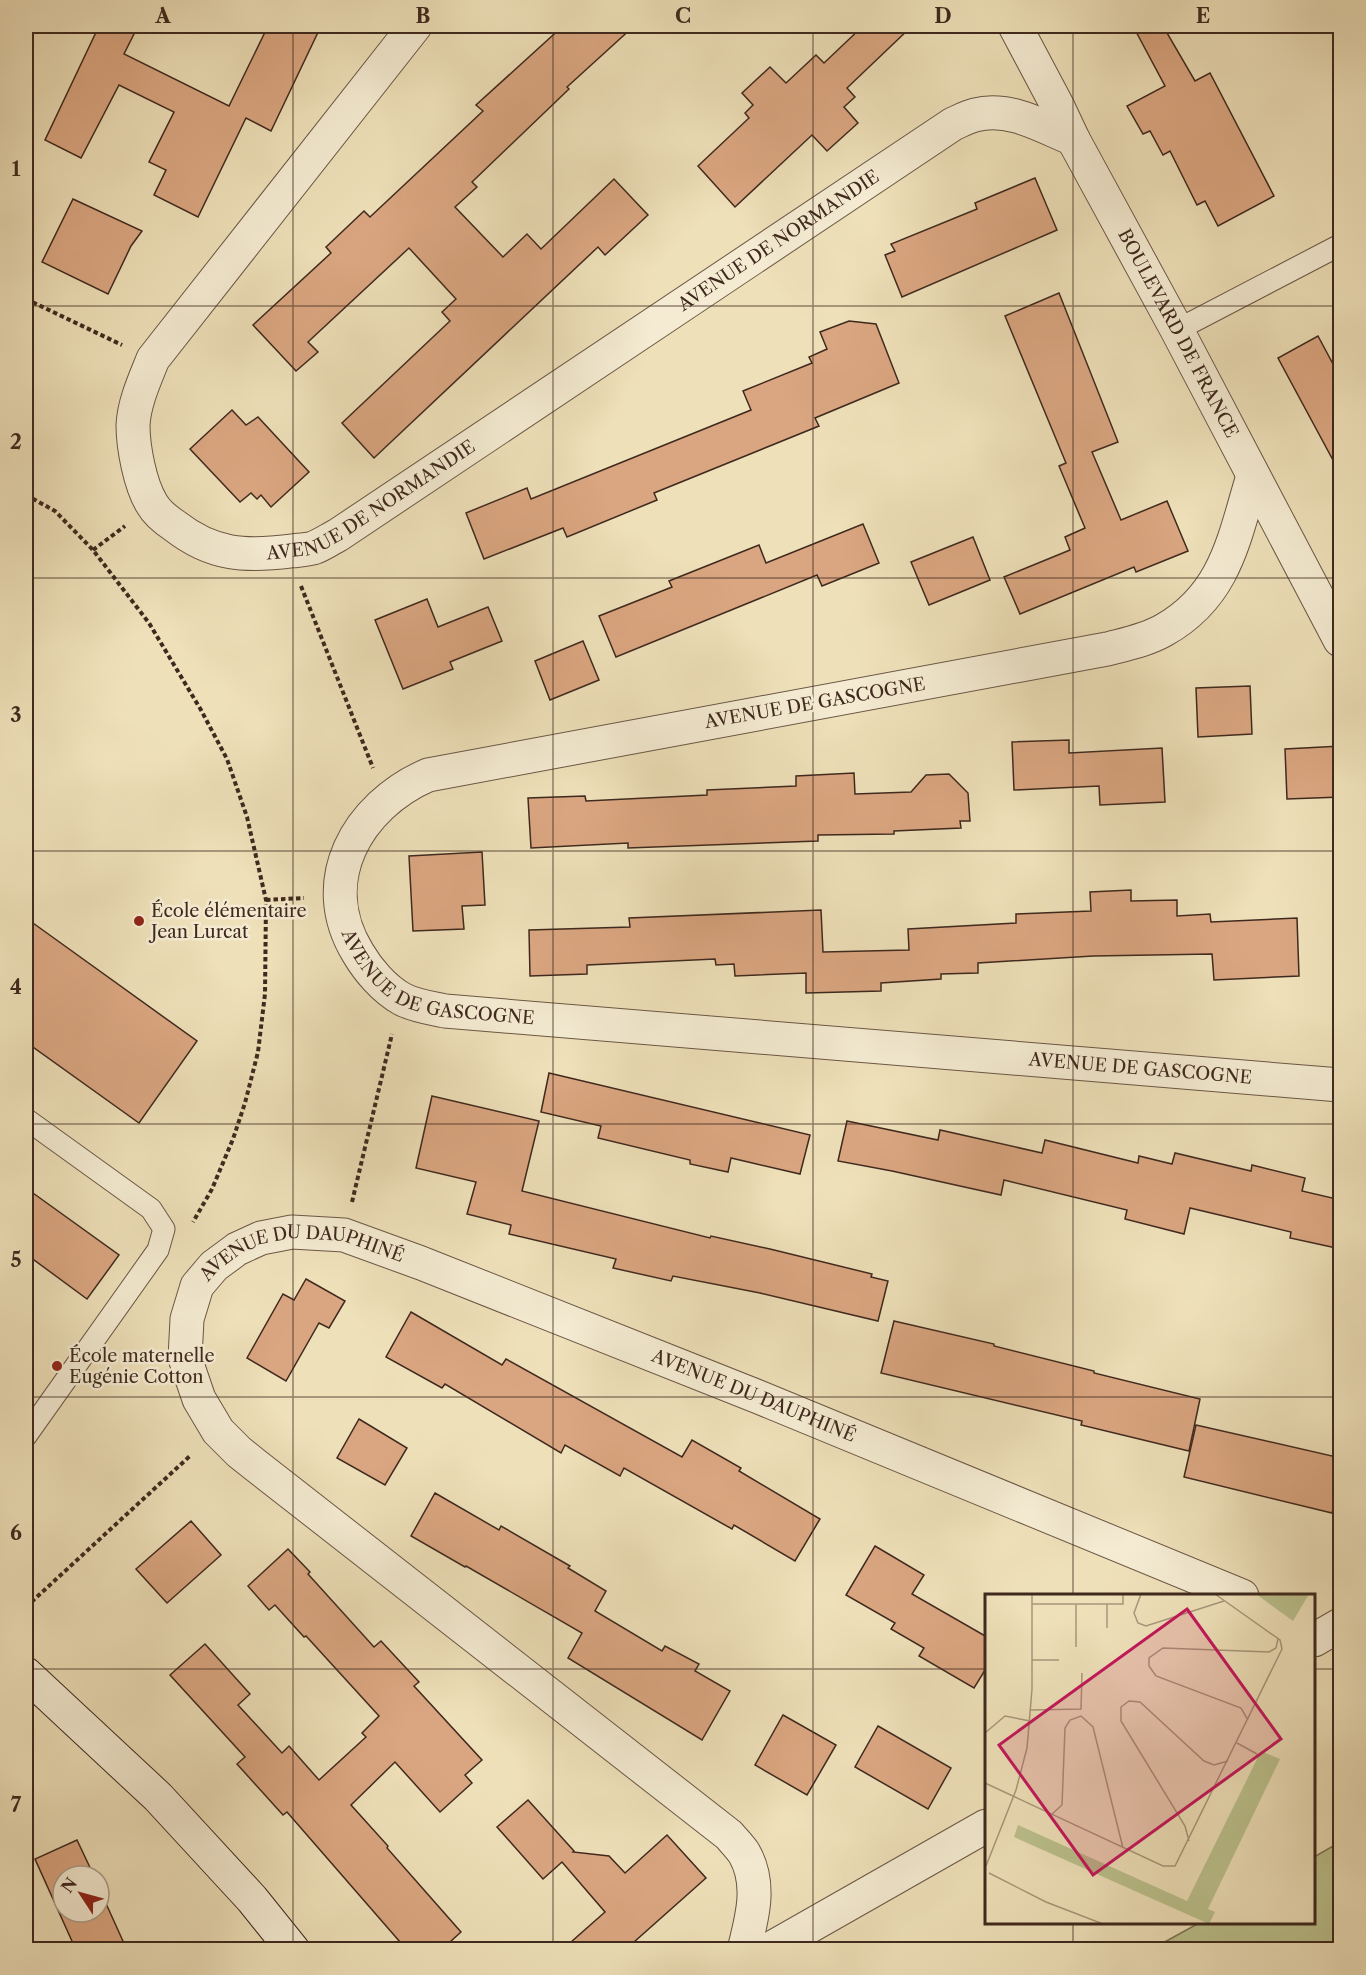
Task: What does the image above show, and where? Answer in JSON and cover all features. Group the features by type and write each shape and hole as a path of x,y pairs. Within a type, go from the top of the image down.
{"street":[{"name":"AVENUE DE NORMANDIE","path":"415,26 153,359 140,392 133,422 134,446 141,472 153,506 183,533 206,546 256,555 313,548 338,535 953,123 975,115 997,113 1022,117 1073,139"},
{"name":"BOULEVARD DE FRANCE","path":"1015,26 1341,640"},
{"name":"AVENUE DE GASCOGNE","path":"1253,476 1226,564 1208,594 1178,621 1162,631 1103,650 455,769 428,776 408,784 367,819 346,855 340,896 344,920 365,966 401,998 445,1011 1341,1085"},
{"name":"AVENUE DU DAUPHINÉ","path":"744,1950 755,1905 752,1875 744,1853 729,1835 238,1452 218,1431 198,1399 185,1358 187,1319 197,1286 214,1266 237,1250 261,1238 292,1232 344,1235 412,1259 761,1398 1237,1594"},
{"path":"26,1674 158,1797 252,1899 293,1950"},
{"path":"768,1950 985,1827"}],"lane":[{"path":"1177,330 1341,245"},
{"path":"26,1119 151,1209 164,1229 158,1250 26,1436"}],"path":[{"path":"26,299 153,359"},
{"path":"26,495 55,511 93,550 149,623 196,701 227,759 247,817 266,900 265,994 258,1052 233,1139 212,1189 190,1227"},
{"path":"287,551 386,801"},
{"path":"344,1235 401,998"},
{"path":"26,1607 218,1431"}],"green space":[{"path":"1340,1842 1340,1949 1152,1949 1197,1924 1315,1924 1315,1856"}],"building":[{"path":"99,26 138,26 124,54 229,106 268,26 321,26 271,131 246,118 198,217 154,195 166,170 149,162 174,112 119,85 81,158 45,140"},
{"path":"563,26 634,26 567,87 569,89 472,182 477,187 455,207 503,257 527,234 541,249 614,179 648,215 605,255 598,247 374,458 342,423 450,321 442,312 456,299 409,248 308,342 318,352 296,371 253,325 331,253 326,247 364,211 370,217 483,111 476,105"},
{"path":"863,26 912,26 847,88 855,97 844,107 858,123 827,151 812,135 735,207 698,166 749,118 745,113 753,105 742,93 770,67 786,83 816,55 824,63"},
{"path":"1133,26 1163,26 1195,81 1210,73 1274,196 1218,226 1205,201 1197,205 1170,151 1163,155 1150,131 1143,134 1127,106 1165,86"},
{"path":"1035,178 1057,230 902,297 885,255 895,251 891,244 977,209 975,203"},
{"path":"73,199 142,231 131,246 108,294 42,262"},
{"path":"1059,293 1118,442 1092,452 1121,520 1167,501 1188,551 1136,572 1134,567 1020,614 1004,577 1070,550 1065,537 1085,528 1059,466 1066,463 1005,316"},
{"path":"849,321 876,324 899,383 815,418 819,426 654,493 657,500 567,537 563,528 484,559 466,513 527,488 531,499 751,410 743,391 812,363 809,357 827,349 820,332"},
{"path":"1318,336 1341,379 1341,475 1278,358"},
{"path":"232,410 246,425 258,417 309,472 271,507 261,495 257,499 251,493 240,502 190,449"},
{"path":"863,524 879,563 822,586 817,575 616,657 599,616 672,587 669,581 759,545 766,563"},
{"path":"973,537 990,580 929,605 911,562"},
{"path":"427,599 438,627 488,607 502,641 450,662 453,669 403,689 375,620"},
{"path":"583,641 599,680 550,700 535,661"},
{"path":"1250,686 1252,734 1198,737 1196,688"},
{"path":"1069,740 1069,753 1162,748 1165,802 1100,805 1099,786 1014,790 1012,742"},
{"path":"1341,746 1341,797 1287,799 1285,749"},
{"path":"854,773 855,794 911,792 926,775 949,774 968,793 970,821 960,821 961,828 894,831 894,834 818,835 818,841 628,848 628,843 531,848 528,798 585,796 586,801 707,795 707,790 796,786 796,776"},
{"path":"482,852 485,905 462,906 464,929 413,931 409,856"},
{"path":"1131,890 1131,901 1177,900 1177,916 1210,914 1211,922 1297,918 1299,976 1214,980 1212,954 1093,956 978,963 978,973 941,974 941,979 881,983 881,991 806,993 806,973 735,976 734,964 716,965 715,959 587,965 587,974 530,976 529,930 630,927 629,918 821,910 823,952 909,950 908,929 1016,923 1016,914 1091,911 1090,892"},
{"path":"26,918 197,1041 139,1123 26,1042"},
{"path":"549,1073 810,1135 800,1174 731,1158 728,1172 690,1164 690,1160 598,1138 601,1126 541,1112"},
{"path":"432,1096 539,1121 522,1191 710,1238 711,1236 770,1249 872,1274 871,1277 888,1281 878,1321 760,1293 673,1276 671,1281 613,1268 616,1259 509,1234 511,1225 467,1214 476,1182 416,1168"},
{"path":"847,1121 938,1140 940,1130 1042,1153 1045,1140 1138,1163 1139,1156 1172,1164 1175,1153 1251,1171 1252,1165 1305,1178 1302,1191 1341,1200 1341,1249 1290,1238 1291,1232 1190,1208 1184,1234 1125,1219 1127,1210 1004,1180 1001,1195 838,1161"},
{"path":"26,1188 119,1255 87,1299 26,1254"},
{"path":"306,1279 345,1301 329,1328 319,1323 286,1381 247,1358 283,1294 294,1300"},
{"path":"411,1312 502,1365 506,1359 682,1457 692,1440 741,1468 739,1471 820,1519 795,1561 734,1525 732,1529 624,1468 620,1476 565,1445 561,1453 445,1384 442,1388 386,1357"},
{"path":"894,1321 994,1344 994,1346 1094,1371 1094,1373 1200,1399 1189,1451 1081,1425 1082,1421 881,1373"},
{"path":"359,1419 407,1448 385,1485 337,1458"},
{"path":"1196,1425 1341,1458 1341,1477 1332,1513 1184,1477"},
{"path":"435,1493 499,1530 501,1526 570,1566 568,1568 606,1591 595,1611 662,1651 665,1646 699,1664 695,1671 730,1691 702,1740 568,1658 582,1633 411,1536"},
{"path":"191,1521 221,1555 167,1603 136,1569"},
{"path":"875,1546 924,1575 912,1594 985,1636 985,1670 974,1688 919,1656 924,1648 891,1629 895,1623 846,1595"},
{"path":"288,1549 374,1647 381,1641 419,1682 414,1686 482,1760 465,1775 472,1783 440,1812 395,1762 351,1805 461,1932 441,1950 407,1950 287,1812 283,1815 237,1764 245,1757 170,1675 205,1644 250,1694 238,1705 282,1753 289,1746 319,1780 366,1737 362,1733 379,1716 275,1605 269,1610 248,1586"},
{"path":"783,1715 836,1745 807,1795 755,1765"},
{"path":"878,1726 951,1768 928,1809 855,1767"},
{"path":"528,1800 573,1852 609,1856 625,1873 667,1835 706,1878 625,1950 562,1950 605,1912 562,1862 543,1879 497,1827"},
{"path":"77,1840 88,1864 51,1864 51,1895 35,1859"},
{"path":"111,1915 127,1950 76,1950 64,1924 111,1924"}],"place":[{"name":"École élémentaire Jean Lurcat","path":"139,921"},
{"name":"École maternelle Eugénie Cotton","path":"57,1366"}]}
